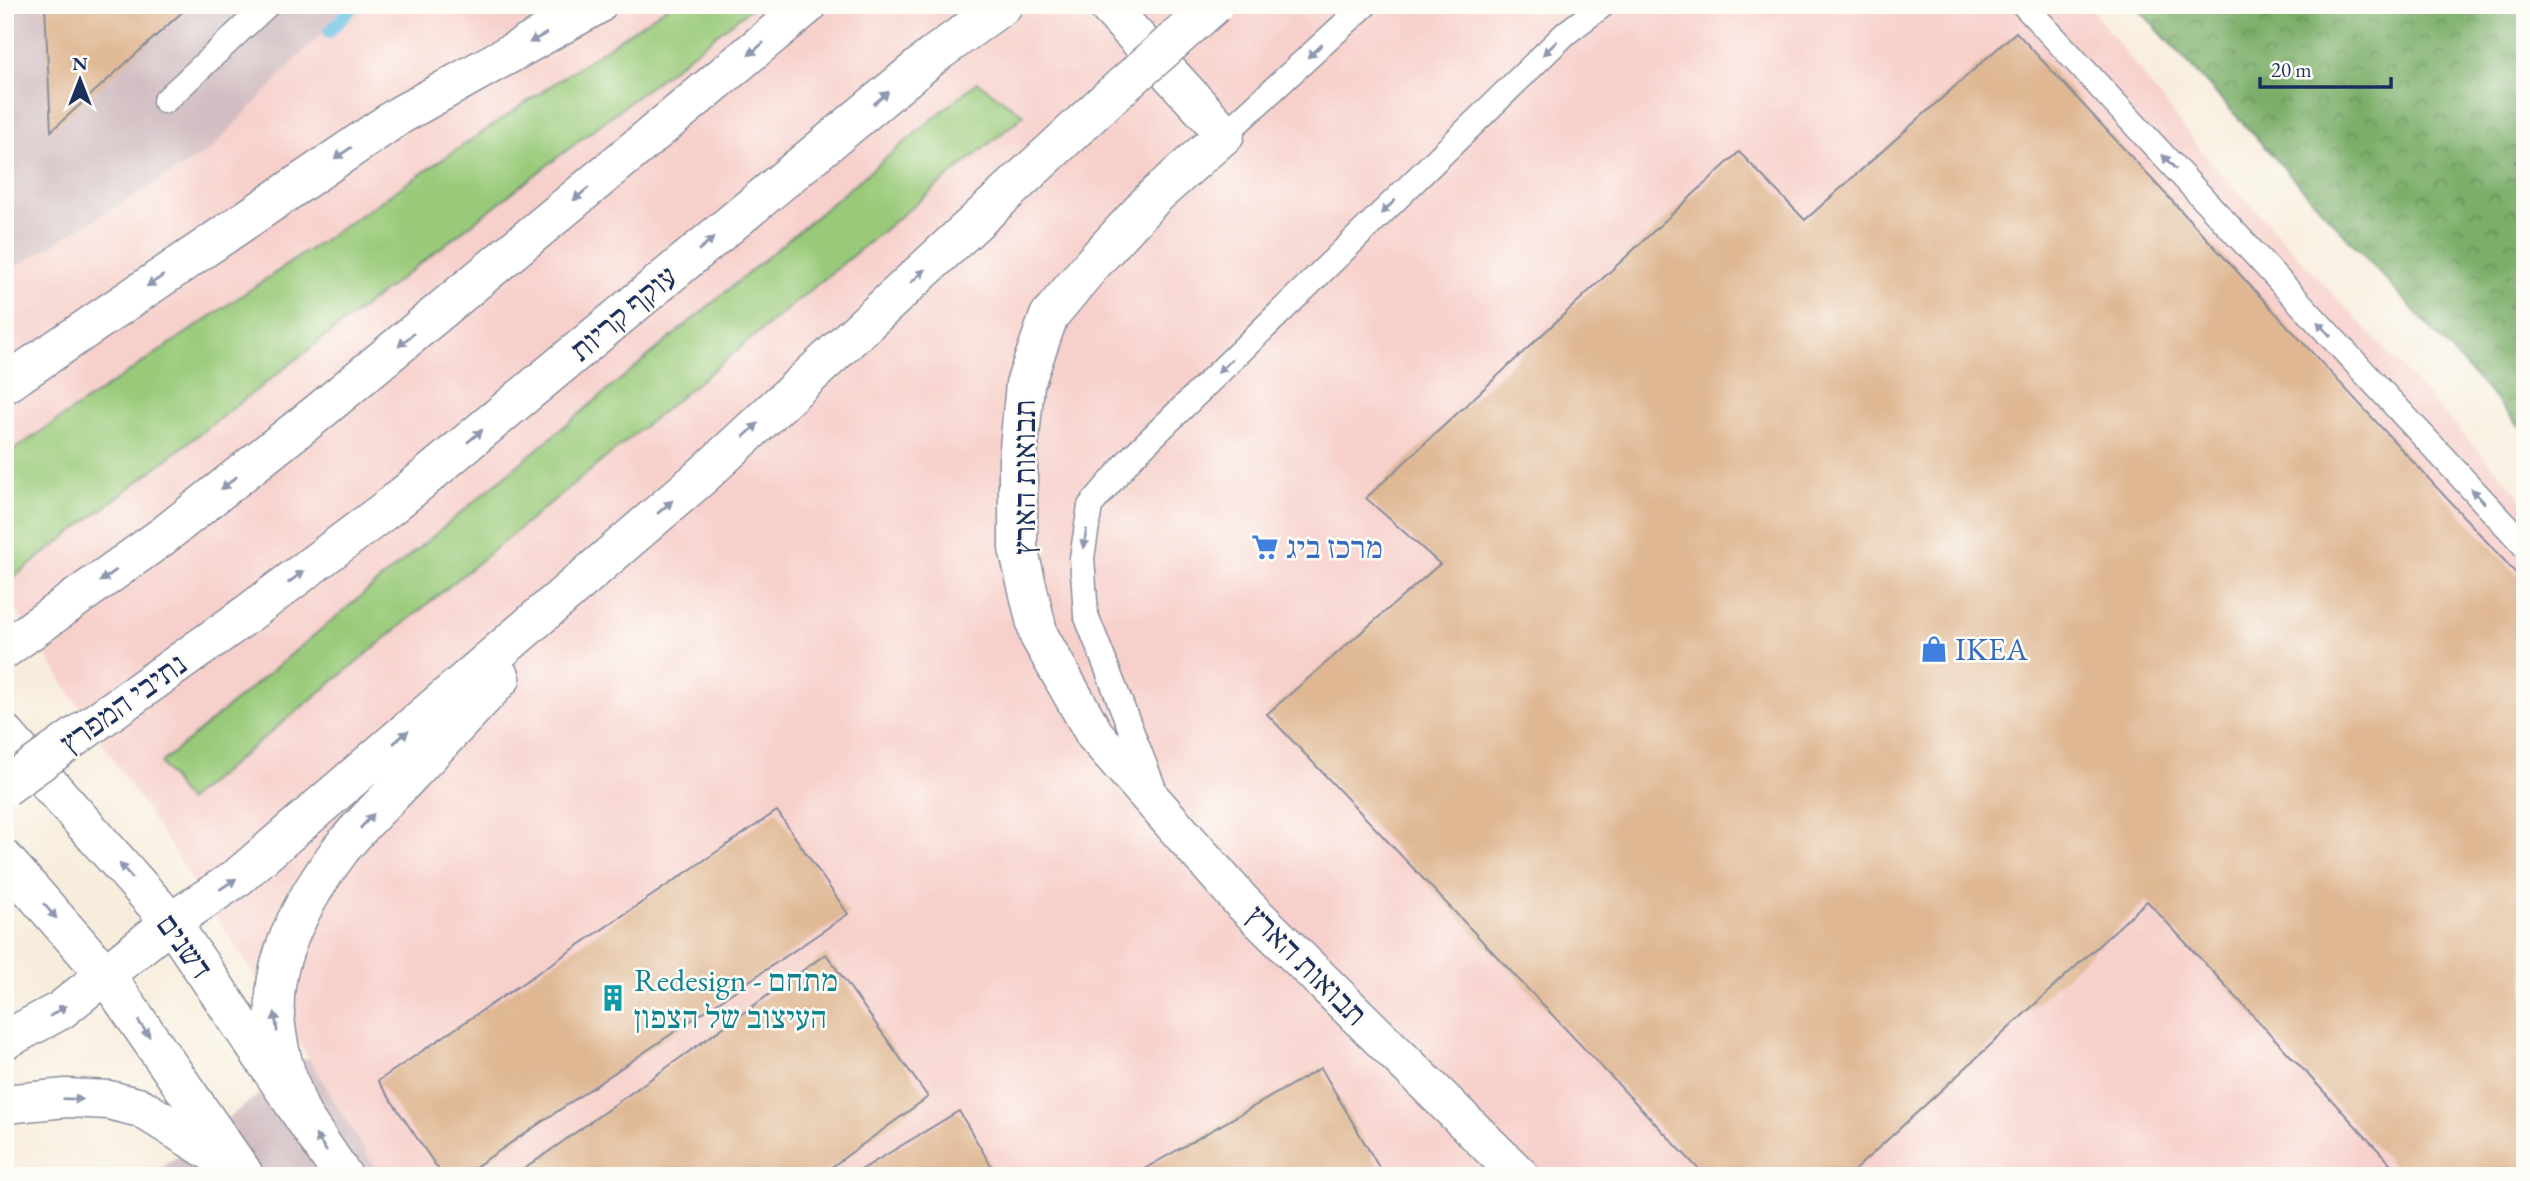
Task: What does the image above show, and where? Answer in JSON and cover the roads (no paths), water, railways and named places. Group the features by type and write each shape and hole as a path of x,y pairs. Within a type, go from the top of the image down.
{"main road":[{"path":"5,384 400,115 597,5"},
{"path":"5,649 163,536 329,403 808,5"},
{"name":"עוקף קריות","path":"242,618 393,505 934,55 1003,5"},
{"path":"1107,5 1225,134"},
{"path":"5,1040 61,1010 171,922 238,877 701,477 1110,97 1214,5"},
{"name":"תבואות הארץ","path":"1225,134 1155,196 1049,316 1025,384 1018,459 1018,548 1039,636 1095,735 1241,901 1520,1176"},
{"path":"300,1111 282,1069 275,1013 282,961 293,929 309,899 342,849 637,532"},
{"name":"נתיבי המפרץ","path":"5,788 242,618"},
{"name":"דשנים","path":"5,734 171,922 343,1176"},
{"path":"5,860 105,974 243,1173"},
{"path":"5,1104 66,1098 109,1100 141,1108 243,1173"}],"lane":[{"path":"165,101 267,5"},
{"path":"1225,134 1365,5"},
{"path":"1162,810 1086,615 1082,558 1090,506 1131,458 1536,62 1566,33 1603,5"},
{"path":"2024,5 2525,546"}],"waterway":[{"path":"329,32 355,5"}],"place":[{"name":"מרכז ביג","path":"1265,547"},
{"name":"IKEA","path":"1934,649"},
{"name":"Redesign - מתחם העיצוב של הצפון","path":"613,998"}]}
